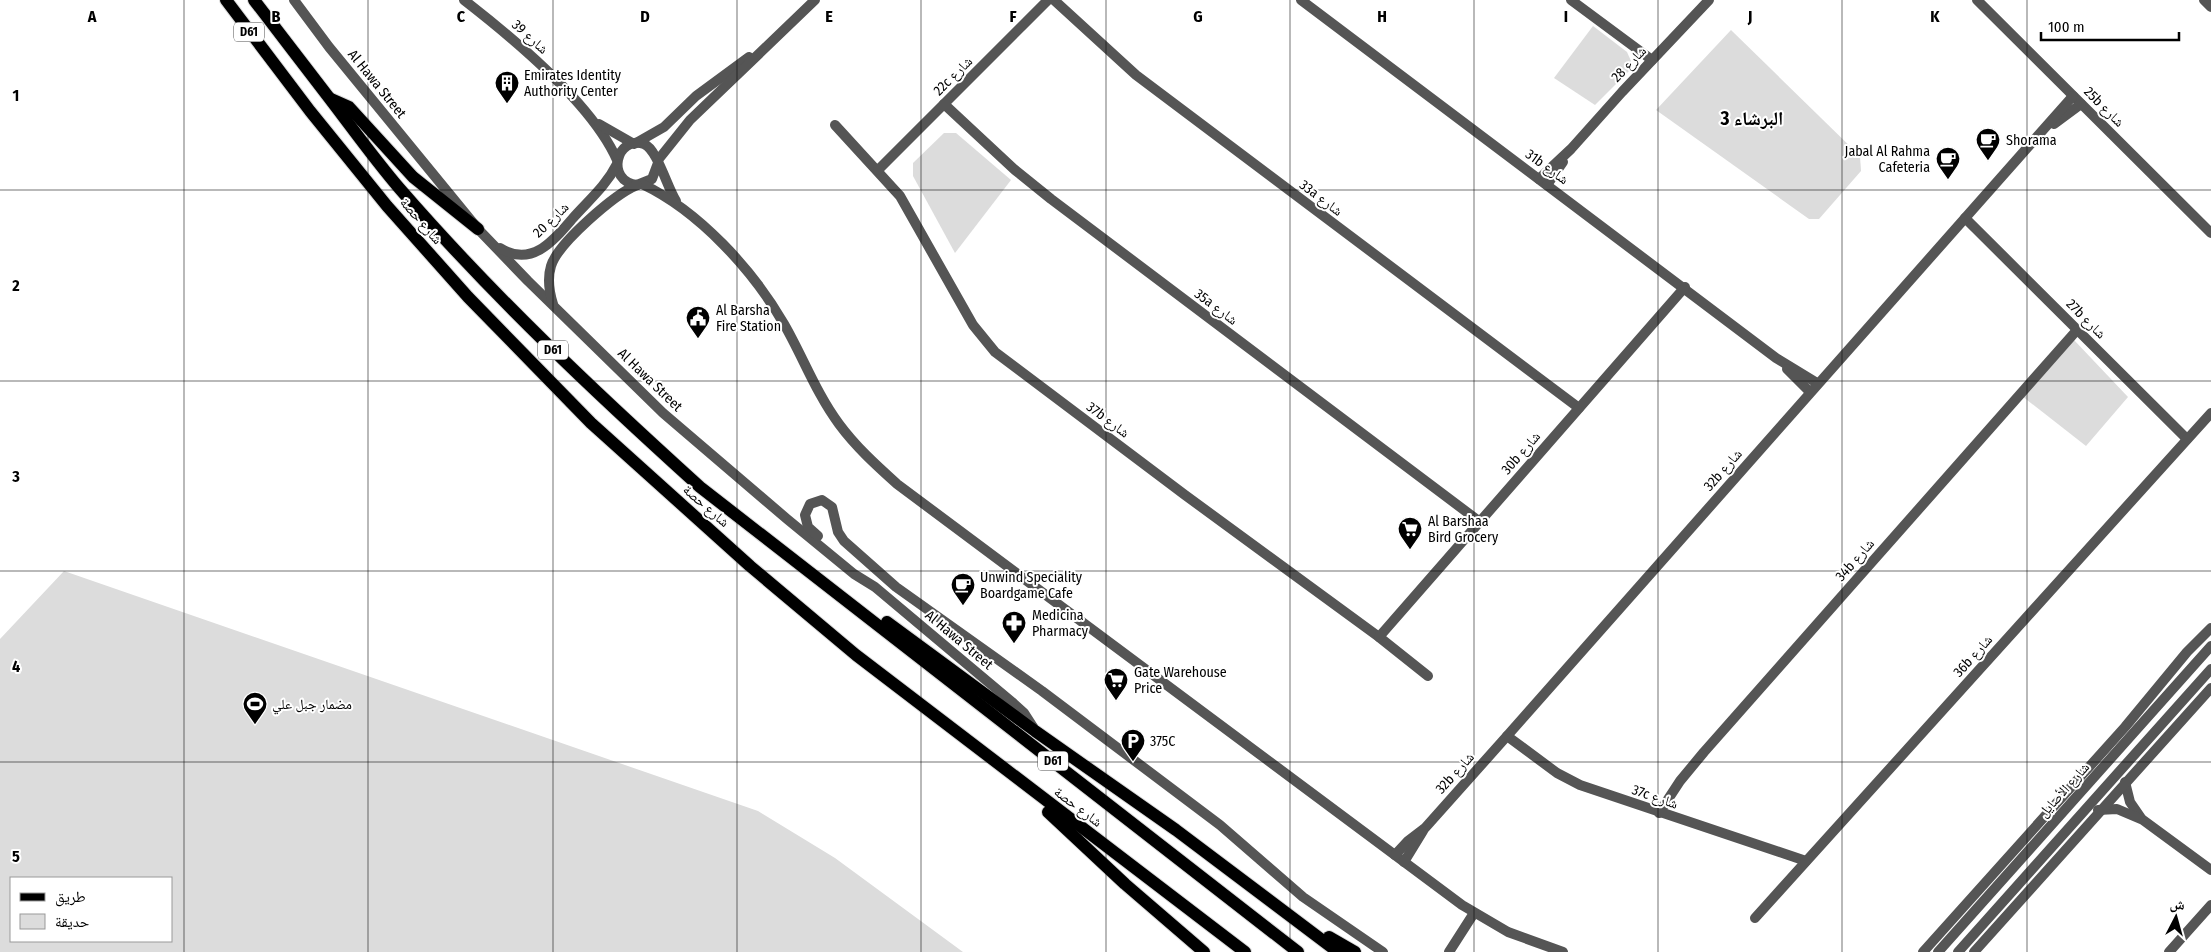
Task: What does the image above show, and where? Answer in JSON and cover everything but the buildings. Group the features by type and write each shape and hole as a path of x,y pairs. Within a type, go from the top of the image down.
{"main road":[{"name":"شارع حصة","path":"226,0 310,112 387,206 468,297 578,410 637,465 790,600 856,655 1245,952"},
{"name":"شارع حصة","path":"254,0 398,187 481,280 700,487 1298,952"},
{"path":"329,98 349,107 413,177 478,229"},
{"name":"شارع حصة","path":"808,570 854,598 1035,731 1176,830 1294,919"},
{"path":"1017,779 1088,850 1164,919 1204,952"},
{"path":"1294,919 1355,952"},
{"name":"D61","path":"1294,919 1338,952"}],"street":[{"name":"Al Hawa Street","path":"294,0 329,47 478,229 663,413 787,519 854,574 875,587 1012,702 1024,713 1035,731"},
{"name":"شارع 39","path":"464,0 535,60 594,120 607,139 617,162"},
{"path":"640,184 652,179 656,174 658,161 690,120 816,0"},
{"name":"22c شارع","path":"878,170 1048,0"},
{"name":"33a شارع","path":"1054,0 1136,74 1579,408"},
{"name":"31b شارع","path":"1301,0 1360,46 1685,287 1776,358 1817,384"},
{"path":"1571,0 1652,60"},
{"name":"شارع 28","path":"1543,182 1652,60 1709,0"},
{"name":"25b شارع","path":"1977,0 2211,233"},
{"path":"2204,0 2211,7"},
{"path":"768,44 705,89 664,127 623,149 617,162 619,173 624,180 640,184 665,195 678,204 728,251 762,290 784,324 830,410 858,447 879,468 928,508 1474,913 1508,932 1563,952"},
{"name":"32b شارع","path":"1404,862 1425,828 2073,96"},
{"name":"35a شارع","path":"944,104 1015,170 1050,199 1480,522"},
{"name":"32b شارع","path":"2042,131 2081,104"},
{"name":"شارع 39","path":"594,120 635,144"},
{"name":"37b شارع","path":"835,125 878,170 910,210 974,325 995,352 1379,637 1428,676"},
{"path":"635,144 644,144 652,149 666,184 678,204"},
{"name":"شارع 20","path":"487,238 508,253 518,255 536,252 547,246 602,188 617,162"},
{"name":"شارع 20","path":"553,304 548,278 551,265 558,252 612,199 640,184"},
{"name":"27b شارع","path":"1965,218 2188,439"},
{"name":"30b شارع","path":"1379,637 1685,287"},
{"name":"34b شارع","path":"1659,813 1680,781 1704,752 2078,330"},
{"name":"31b شارع","path":"1776,358 1810,392"},
{"name":"36b شارع","path":"1755,918 2211,413"},
{"path":"875,587 811,530 805,515 810,504 817,500 829,504 834,511 838,532 844,541 916,601 1042,691 1228,830 1303,897 1348,930 1383,952"},
{"path":"1923,952 2129,730 2187,652 2211,628"},
{"name":"شارع الأصايل","path":"1938,952 2129,730 2211,646"},
{"path":"1958,952 2211,669"},
{"path":"1974,952 2211,688"},
{"name":"37c شارع","path":"1507,736 1568,780 1659,813 1806,861"},
{"path":"2125,782 2130,802 2143,820"},
{"path":"2082,815 2100,810 2123,810 2143,820 2211,870"},
{"name":"32b شارع","path":"1395,855 1408,841 1425,828"},
{"path":"2169,952 2211,905"},
{"path":"1449,952 1474,913"}],"green space":[{"path":"1593,26 1627,52 1631,61 1629,71 1595,105 1554,78"},
{"path":"1731,30 1860,156 1861,171 1819,219 1809,219 1656,110"},
{"path":"944,133 956,133 1011,180 955,253 913,176 913,163"},
{"path":"2074,340 2128,397 2086,446 2022,396"},
{"name":"مضمار جبل علي","path":"64,571 758,811 835,858 963,952 0,952 0,639"}],"place":[{"name":"Emirates Identity Authority Center","path":"507,104"},
{"name":"Shorama","path":"1988,161"},
{"name":"Jabal Al Rahma Cafeteria","path":"1948,180"},
{"name":"Al Barsha Fire Station","path":"698,339"},
{"name":"Al Barshaa Bird Grocery","path":"1410,550"},
{"name":"Unwind Speciality Boardgame Cafe","path":"963,606"},
{"name":"Medicina Pharmacy","path":"1014,644"},
{"name":"Gate Warehouse Price","path":"1116,701"},
{"name":"مضمار جبل علي","path":"255,725"},
{"name":"375C","path":"1133,762"}],"district":[{"name":"البرشاء 3","path":"1752,118"}]}
